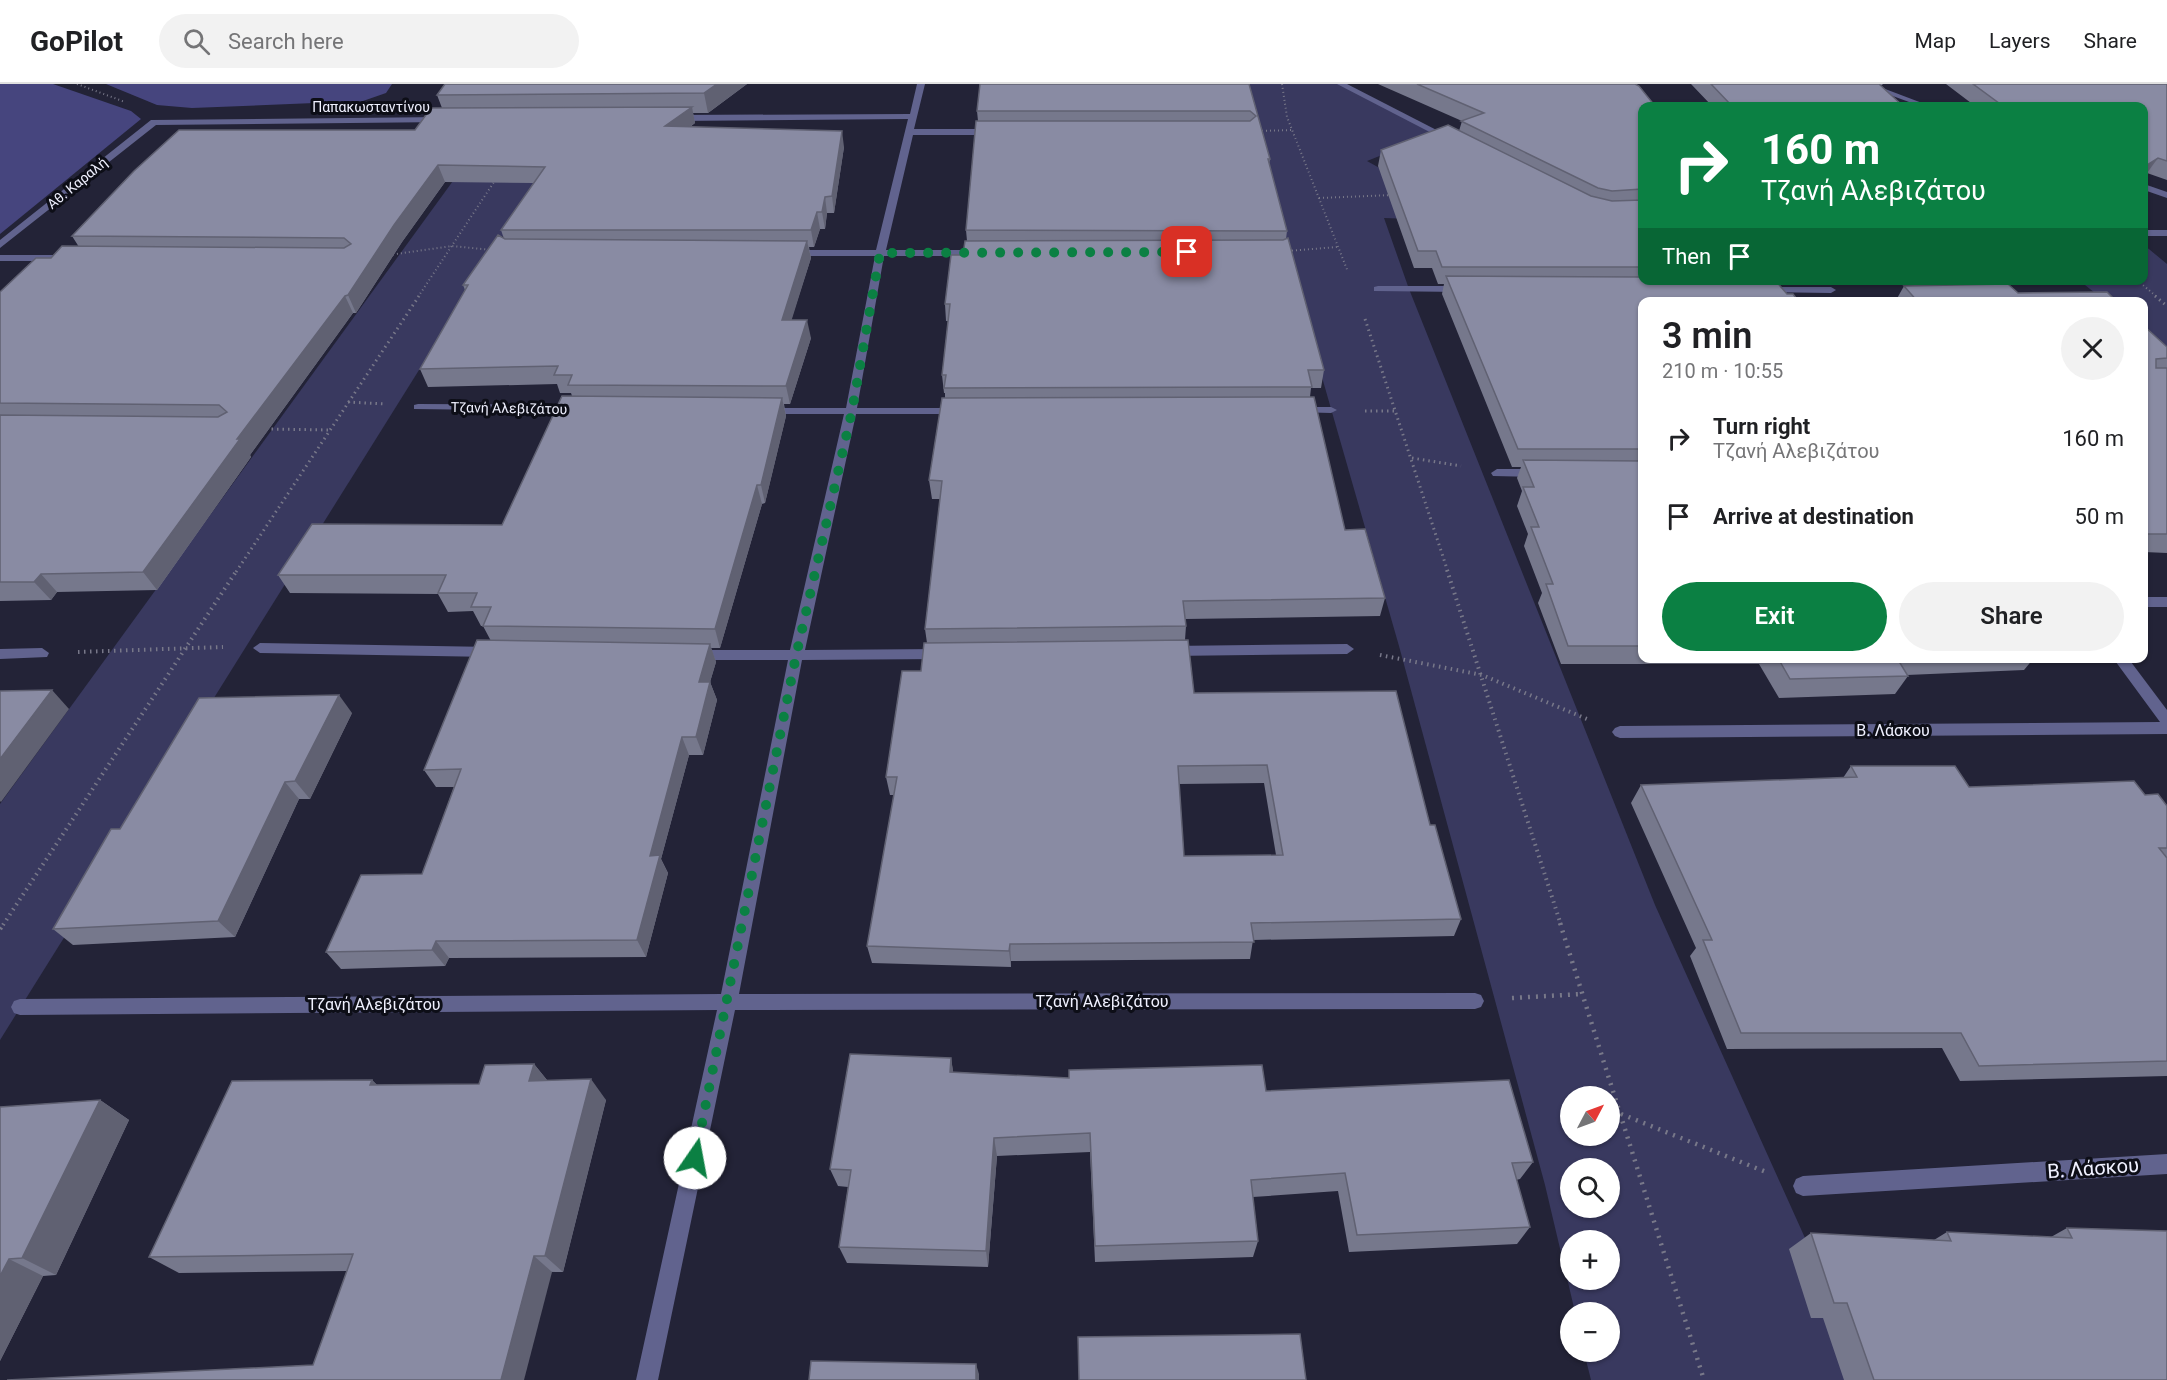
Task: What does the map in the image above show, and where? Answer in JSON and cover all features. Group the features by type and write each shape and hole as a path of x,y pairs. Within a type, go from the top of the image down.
{"street":[{"path":"647,1380 728,1002 796,656 852,411 880,253 921,84"},
{"path":"1341,84 1458,143"},
{"path":"1864,84 1915,102"},
{"path":"668,118 912,116"},
{"name":"Παπακωσταντίνου","path":"154,122 453,120"},
{"name":"Αθ. Καραλή","path":"0,244 154,122"},
{"path":"909,132 1002,132"},
{"path":"2148,188 2167,195"},
{"path":"2148,233 2167,233"},
{"path":"772,253 998,253"},
{"path":"0,258 70,258"},
{"path":"1828,285 1836,297"},
{"path":"1378,289 1479,289"},
{"path":"1749,290 1831,290"},
{"name":"Τζανή Αλεβιζάτου","path":"418,407 582,409"},
{"path":"758,410 971,411"},
{"path":"1283,410 1331,410"},
{"path":"1497,473 1553,473"},
{"path":"2148,602 2167,602"},
{"path":"260,648 510,652"},
{"path":"1155,651 1347,649"},
{"path":"0,654 42,653"},
{"path":"677,654 796,656 952,654"},
{"path":"2124,663 2167,721"},
{"name":"Β. Λάσκου","path":"1620,732 2167,728"},
{"name":"Τζανή Αλεβιζάτου","path":"20,1007 728,1002 1475,1001"},
{"name":"Β. Λάσκου","path":"1803,1186 2167,1164"}],"path":[{"path":"77,84 146,110 154,122"},
{"path":"1281,84 1287,117 1351,280"},
{"path":"1248,132 1292,130"},
{"path":"0,929 497,178"},
{"path":"1319,198 1388,194 1399,196"},
{"path":"386,256 452,246 499,250"},
{"path":"1281,252 1337,247"},
{"path":"2143,285 2167,306"},
{"path":"1362,309 1482,675 1704,1380"},
{"path":"263,429 330,430"},
{"path":"1412,458 1497,473"},
{"path":"42,653 186,647 260,648"},
{"path":"1347,649 1482,675 1620,732"},
{"path":"1475,1001 1582,994"},
{"path":"1621,1114 1803,1186"}],"shaded area":[{"path":"0,84 53,84 131,111 141,119 0,234"},
{"path":"106,84 392,84 386,93 363,101 192,108 157,105"},
{"path":"1247,84 1341,84 1437,133 1367,161 1444,204 1588,225 1384,218 1409,289 1655,905 1869,1380 1591,1380 1586,1362 1620,1362 1620,1302 1573,1302 1570,1290 1620,1290 1620,1230 1560,1230 1560,1248 1545,1185 1399,646 1295,283 1267,152"},
{"path":"498,119 576,119 0,1040 0,804"},
{"path":"2148,248 2167,264 2167,354 2148,337 2148,297 2100,297 2085,285 2148,285"}],"building":[{"path":"445,84 717,84 704,93 437,95"},
{"path":"980,84 1249,84 1287,231 966,230 976,121 1250,121 1256,116 1250,111 977,111"},
{"path":"1417,84 1635,84 1652,102 1638,102 1638,189 1612,191 1598,188 1461,121 1484,113"},
{"path":"1711,84 1879,84 1899,102 1728,102"},
{"path":"1973,84 2167,84 2167,161 2158,158 2148,164 2148,102 1998,102"},
{"path":"692,107 665,126 842,131 832,196 825,197 822,212 817,212 811,230 501,230 545,167 438,165 394,225 348,295 237,439 240,439 143,572 41,574 34,582 0,582 0,415 218,417 227,412 219,405 0,403 0,292 36,258 51,258 62,246 344,248 351,244 344,238 72,236 134,171 179,130 415,130 431,108"},
{"path":"1448,125 1591,196 1612,201 1638,200 1638,267 1442,267 1436,251 1418,251 1381,150"},
{"path":"498,235 505,239 807,241 782,320 807,320 786,386 568,385 572,375 554,375 558,366 420,369 468,285 463,285"},
{"path":"1288,238 1324,370 1308,370 1312,387 944,388 946,375 942,375 950,304 945,304 951,255 963,255 965,241 1283,240"},
{"path":"1446,276 1638,277 1638,285 1779,285 1787,294 1793,294 1795,297 1638,297 1638,449 1518,449"},
{"path":"2009,285 2018,293 2107,292 2112,297 1914,297 1904,286"},
{"path":"2148,330 2167,347 2167,358 2156,359 2156,368 2167,368 2167,534 2148,534"},
{"path":"562,396 782,398 761,485 757,485 715,629 483,626 491,607 471,607 477,593 438,593 446,575 278,575 312,524 502,525"},
{"path":"1314,397 1345,530 1365,529 1385,598 1183,601 1186,626 925,629 942,481 929,480 942,398"},
{"path":"1523,460 1638,461 1638,646 1568,646 1546,584 1553,584 1531,527 1539,527 1523,487 1534,487"},
{"path":"477,640 710,644 699,682 710,682 696,737 682,737 650,856 660,855 637,940 436,941 432,950 326,952 361,875 422,874 461,769 424,770"},
{"path":"1188,640 1194,693 1396,691 1430,825 1435,825 1461,919 1251,923 1254,942 1010,944 1009,951 867,946 897,777 886,777 902,671 921,671 924,643","holes":["1267,765 1283,855 1184,856 1178,766"]},
{"path":"1781,663 1900,663 1908,676 1790,679"},
{"path":"52,690 0,759 0,691"},
{"path":"339,695 295,781 285,782 218,921 53,929 111,829 120,829 199,698"},
{"path":"1851,766 1955,766 1969,787 2134,781 2145,795 2158,794 2167,806 2167,848 2159,848 2167,858 2167,1061 1979,1066 1961,1033 1741,1033 1703,940 1712,940 1641,785 1857,777"},
{"path":"850,1054 951,1058 950,1072 1069,1078 1069,1070 1262,1065 1266,1091 1509,1080 1533,1162 1512,1163 1530,1227 1357,1235 1345,1173 1251,1180 1258,1241 1095,1246 1090,1133 994,1138 986,1251 839,1247 851,1170 830,1169"},
{"path":"534,1064 529,1081 591,1079 545,1256 534,1256 501,1380 7,1380 313,1365 353,1254 149,1257 232,1081 372,1080 370,1085 479,1084 485,1065"},
{"path":"100,1100 22,1258 9,1259 0,1276 0,1107"},
{"path":"2067,1228 2167,1231 2167,1380 1874,1380 1847,1303 1834,1303 1811,1233 1951,1241 1947,1232 2072,1238"},
{"path":"1300,1334 1306,1380 1079,1380 1078,1337"},
{"path":"811,1361 976,1364 976,1380 809,1380"}],"route":[{"path":"695,1158 796,656 852,411 880,253 1187,252"}]}
